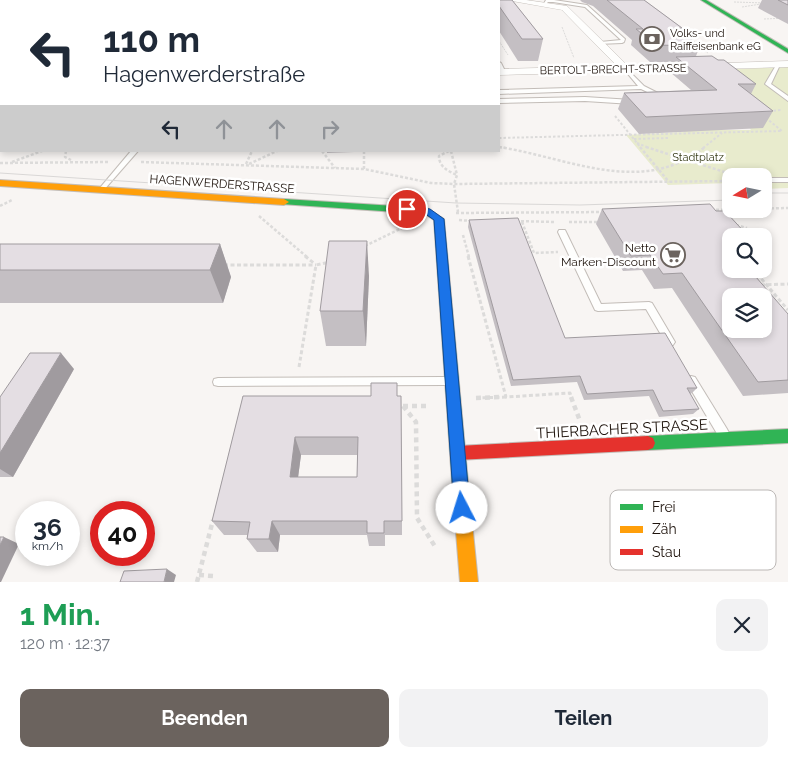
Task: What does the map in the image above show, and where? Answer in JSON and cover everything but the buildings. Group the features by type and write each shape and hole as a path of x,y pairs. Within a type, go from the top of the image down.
{"street":[{"path":"511,0 564,8 625,68"},
{"path":"702,0 788,51"},
{"path":"718,0 788,40"},
{"name":"BERTOLT-BRECHT-STRASSE","path":"500,69 788,64"},
{"name":"HAGENWERDERSTRASSE","path":"0,183 427,211 444,220"},
{"path":"444,220 450,381 469,582"},
{"name":"THIERBACHER STRASSE","path":"457,453 788,436"}],"lane":[{"path":"544,4 547,1 553,1 586,6 623,40 622,42 600,42"},
{"path":"775,64 778,67 768,84 788,99"},
{"path":"625,68 642,86 663,97 660,101 652,101"},
{"path":"500,92 642,86"},
{"path":"500,101 586,99 635,102"},
{"path":"101,190 135,152"},
{"path":"772,180 786,179 788,186"},
{"path":"562,232 598,308 649,305 677,354"},
{"path":"686,371 727,439"},
{"path":"218,382 450,381"}],"path":[{"path":"732,2 766,4 741,7"},
{"path":"763,19 788,18"},
{"path":"560,24 575,58"},
{"path":"686,37 678,32 704,31"},
{"path":"694,43 726,66"},
{"path":"500,138 782,131 766,119 765,111 788,110"},
{"path":"615,116 669,182"},
{"path":"500,147 548,156 598,169 623,172 659,171 696,155 722,133"},
{"path":"634,139 669,138 666,134"},
{"path":"637,143 722,171"},
{"path":"7,163 39,152"},
{"path":"66,152 65,157 72,161"},
{"path":"246,165 252,152"},
{"path":"246,165 275,152"},
{"path":"323,152 336,168"},
{"path":"364,152 364,169"},
{"path":"448,152 439,156 440,166 457,175"},
{"path":"450,152 457,175 454,184 458,213 506,398"},
{"path":"0,163 72,161 364,169 431,184 722,181"},
{"path":"707,214 710,210 788,208"},
{"path":"253,211 316,264"},
{"path":"458,213 606,212"},
{"path":"444,220 477,221"},
{"path":"513,222 557,222"},
{"path":"522,222 534,253 571,251"},
{"path":"566,222 603,222"},
{"path":"359,248 410,224"},
{"path":"730,225 747,228"},
{"path":"219,265 325,264 333,260"},
{"path":"296,382 316,264"},
{"path":"761,278 788,310"},
{"path":"753,286 788,284"},
{"path":"474,406 473,398 570,394 582,426"},
{"path":"419,405 404,406 416,422 417,518 437,549"},
{"path":"197,582 214,518"},
{"path":"199,575 213,576"}],"green space":[{"name":"Stadtplatz","path":"788,67 788,188 772,189 772,168 722,168 722,183 668,185 626,135 684,132 683,130 751,130 710,70"}],"tram line":[{"path":"0,173 456,203 580,205 722,200"},
{"path":"772,193 788,193"}],"traffic: fast":[{"path":"703,0 788,51"},
{"path":"284,202 427,211 439,219 460,482"},
{"path":"648,443 788,436"}],"traffic: slow":[{"path":"0,183 284,202"},
{"path":"460,482 469,582"}],"traffic: jam":[{"path":"457,453 648,443"}],"place":[{"name":"Volks- und Raiffeisenbank eG","path":"652,39"},
{"name":"Netto Marken-Discount","path":"673,255"}],"route":[{"path":"407,209 427,211 439,219 450,381 462,508"}]}
